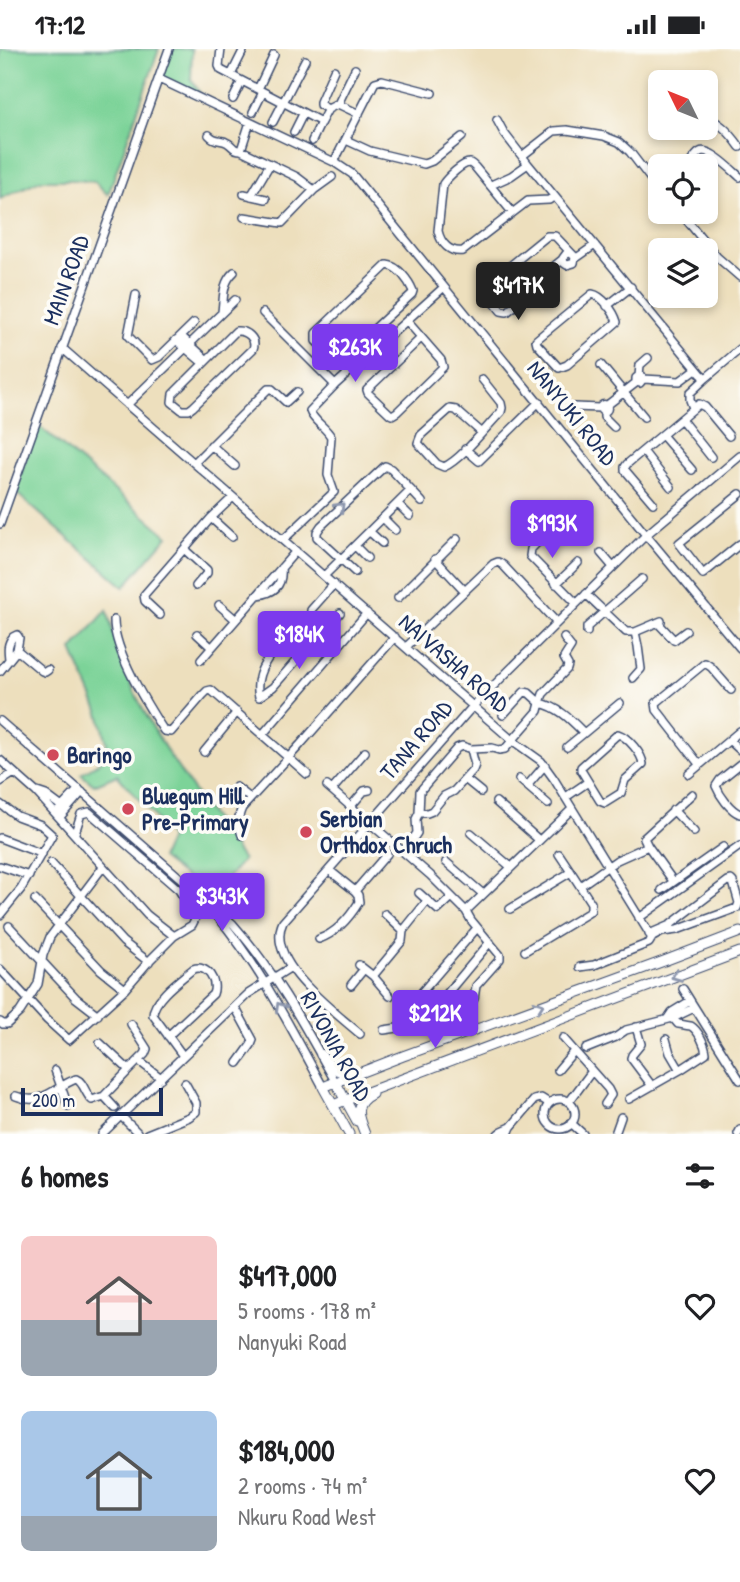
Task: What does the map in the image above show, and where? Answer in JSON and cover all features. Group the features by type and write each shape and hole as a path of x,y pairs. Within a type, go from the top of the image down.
{"main road":[{"path":"323,1087 740,932"},
{"path":"333,1105 740,952"},
{"path":"320,1055 341,1073 360,1072"},
{"path":"364,1134 358,1116 362,1101 412,1076"},
{"name":"RIVONIA ROAD","path":"336,1083 364,1134"},
{"name":"RIVONIA ROAD","path":"323,1087 349,1134"}],"street":[{"name":"MAIN ROAD","path":"0,524 169,49"},
{"path":"221,49 221,70 321,123"},
{"path":"231,75 243,51"},
{"path":"253,113 274,55"},
{"path":"273,122 305,60"},
{"path":"334,70 320,103 328,109 338,104 355,69"},
{"name":"NANYUKI ROAD","path":"159,79 334,162 352,174 740,648"},
{"path":"233,99 242,81"},
{"path":"334,162 377,81 432,93"},
{"path":"338,104 359,114"},
{"path":"312,141 328,109"},
{"path":"294,132 303,114"},
{"path":"497,120 528,164 706,378"},
{"path":"241,151 250,122"},
{"path":"718,124 740,147"},
{"path":"522,156 554,131 567,130 604,136 619,142 648,176"},
{"path":"209,135 215,141 226,142 233,149 297,177 314,190"},
{"path":"346,140 370,152 424,164 432,161 462,137"},
{"path":"718,159 740,177"},
{"path":"512,212 469,163 445,180 438,231 441,240 453,251 463,251 529,200 549,200 554,196"},
{"path":"267,199 247,195 270,164"},
{"path":"491,185 528,164"},
{"path":"243,218 284,223 314,190 331,177"},
{"path":"690,224 717,257 740,277"},
{"path":"569,257 555,236 547,236 489,283 485,291 501,311 508,312 526,297 537,280 569,257 595,245"},
{"path":"391,265 398,270 413,291 409,298 381,322 340,359 332,358 315,339 316,333 383,267 391,265"},
{"path":"222,313 225,283 234,272"},
{"path":"283,540 334,492 328,476 331,437 309,412 312,407 444,287"},
{"path":"607,306 631,287"},
{"path":"593,294 607,306 616,317 616,323 564,367 556,366 536,343 541,335 593,294"},
{"path":"136,295 128,336 152,360 159,357 194,323"},
{"path":"127,405 235,300"},
{"path":"263,313 335,385"},
{"path":"407,321 441,360 443,367 392,415 367,390 421,338"},
{"path":"381,322 393,334"},
{"path":"236,331 243,331 254,341 253,349 194,408 182,410 172,402 173,394 205,362 236,331"},
{"path":"178,338 205,362"},
{"name":"NAIVASHA ROAD","path":"62,348 513,741 545,765 650,936"},
{"path":"693,408 690,393 740,349"},
{"path":"640,379 640,365 648,358"},
{"path":"601,365 644,417"},
{"path":"574,407 603,408 640,379 676,381 697,370"},
{"path":"481,432 456,410 450,409 421,435 418,442 441,466 450,464 468,446 500,412 501,403 482,379"},
{"path":"194,463 268,389 272,389 286,402 297,392"},
{"path":"468,446 482,459 539,402"},
{"path":"653,503 625,469 627,464 699,404 704,405 729,436"},
{"path":"603,408 604,417 614,428"},
{"path":"681,419 711,457"},
{"path":"662,435 692,470"},
{"path":"211,445 235,466"},
{"path":"643,451 671,487"},
{"name":"TANA ROAD","path":"291,967 279,938 280,927 287,916 474,705 646,535 740,456"},
{"path":"355,572 317,537 321,526 382,467 388,467 422,502"},
{"path":"323,574 411,490"},
{"path":"740,494 679,543 704,574 740,544"},
{"path":"160,615 144,597 211,518 233,497"},
{"path":"398,504 410,516"},
{"path":"211,518 232,537"},
{"path":"383,518 395,530"},
{"path":"557,522 529,553 576,603"},
{"path":"370,532 382,543"},
{"path":"398,598 457,539"},
{"path":"355,546 367,558"},
{"path":"184,549 207,570 196,586"},
{"path":"201,660 257,596 268,594 278,585 282,576 281,568 296,551"},
{"path":"601,553 613,567"},
{"path":"435,559 464,590"},
{"path":"406,647 464,590 498,562 556,622"},
{"path":"556,584 578,563"},
{"path":"587,632 587,627 642,579"},
{"path":"301,622 262,666 258,684 259,697 277,683 309,646 313,637 312,609 334,584"},
{"path":"586,594 626,632 635,632 659,622 674,640 686,631"},
{"path":"219,605 235,619"},
{"path":"313,637 323,632 340,613"},
{"path":"263,734 367,614"},
{"path":"114,620 114,629 122,651 142,696 165,732 173,731 210,690 307,774"},
{"path":"633,678 640,669 635,632"},
{"path":"197,634 211,647"},
{"path":"0,671 17,650 20,640 17,635 9,643 9,659"},
{"path":"242,835 238,817 242,808 395,637"},
{"path":"408,846 417,833 416,817 419,813 421,789 462,745 471,749 503,750 513,741 538,711 543,694 568,669 564,658 571,647 564,638"},
{"path":"17,650 42,671 48,670"},
{"path":"699,764 657,710 656,705 702,664 707,663 731,690"},
{"path":"503,715 524,692 564,714 584,733"},
{"path":"567,747 620,703"},
{"path":"204,752 237,712"},
{"path":"0,721 205,900"},
{"path":"618,734 624,736 642,759 641,768 624,781 621,793 606,803 601,802 588,782 581,765 618,734"},
{"path":"689,774 699,764 737,741"},
{"path":"419,813 431,812 444,796 465,779 475,766 471,749"},
{"path":"365,752 330,788 452,897 500,954 477,986 472,1001 465,1006 411,1026 384,1030"},
{"path":"0,760 42,800 60,813 75,829 80,842 150,918 174,936"},
{"path":"740,764 716,786 734,811 740,814"},
{"path":"527,786 545,765"},
{"path":"0,782 14,773"},
{"path":"465,779 481,792"},
{"path":"519,779 548,804"},
{"path":"566,797 588,782"},
{"path":"236,787 250,798"},
{"path":"60,813 81,790"},
{"path":"351,806 364,790 369,790"},
{"path":"673,881 648,846 645,837 692,794"},
{"path":"496,802 539,840"},
{"path":"0,804 17,816 41,825 51,834 19,893 0,915"},
{"path":"466,911 572,809"},
{"path":"673,810 694,832"},
{"path":"0,969 69,1040 125,989 174,936 187,929 195,919 181,893 89,812 81,814 75,829"},
{"path":"471,833 511,867"},
{"path":"0,838 42,854"},
{"path":"580,885 617,860 648,846"},
{"path":"639,918 740,846"},
{"path":"662,890 723,847"},
{"path":"355,891 387,854"},
{"path":"525,951 590,911 592,907 559,854"},
{"path":"446,862 483,894"},
{"path":"51,863 123,942 149,962"},
{"path":"0,866 29,876"},
{"path":"4,1022 20,1011 38,984 47,943 103,867"},
{"path":"319,939 331,934 356,908 359,899 355,891 329,870"},
{"path":"509,909 571,872"},
{"path":"731,880 740,903 737,908 685,927 650,936 666,927 731,880"},
{"path":"419,893 438,910 452,897"},
{"path":"35,900 101,970 125,989"},
{"name":"RIVONIA ROAD","path":"205,900 233,923 255,949 275,977 336,1083"},
{"name":"RIVONIA ROAD","path":"205,900 266,982 323,1087"},
{"path":"373,976 402,941 403,931 427,901"},
{"path":"385,914 403,931"},
{"path":"680,916 685,927"},
{"path":"9,926 76,998 98,1015"},
{"path":"424,1021 415,1004 416,998 477,928"},
{"path":"580,967 594,965 649,943 652,940 650,936"},
{"path":"445,996 490,942"},
{"path":"102,1134 251,992 291,967 305,987 360,1034"},
{"path":"351,985 361,967 373,976 390,996"},
{"path":"168,1036 213,994 214,982 204,968 193,969 154,1006 153,1015 168,1036 183,1056"},
{"path":"683,989 740,1080"},
{"path":"586,1049 626,1030 670,1018 692,1004"},
{"path":"235,1007 252,1037 252,1043 238,1063"},
{"path":"629,1099 703,1056 706,1051 694,1029 678,1024 670,1018"},
{"path":"16,1096 32,1100 50,1094 77,1079 92,1100 104,1096 138,1062 147,1049 131,1024"},
{"path":"636,1027 641,1044 631,1058 652,1086"},
{"path":"563,1038 611,1093 605,1104"},
{"path":"666,1039 670,1053 680,1070"},
{"path":"100,1043 129,1070"},
{"path":"558,1070 574,1051"},
{"path":"138,1062 158,1080"},
{"path":"55,1070 68,1106"},
{"path":"569,1102 592,1071"},
{"path":"147,1134 196,1112 196,1103 185,1083"},
{"path":"104,1096 115,1108"},
{"path":"498,1134 510,1131 534,1100 541,1098 549,1103"},
{"path":"557,1099 566,1100 572,1105 575,1112 568,1127 559,1129 550,1125 545,1117 549,1103 557,1099"},
{"path":"615,1134 621,1117"},
{"path":"119,1118 137,1134"},
{"path":"572,1123 583,1134"}],"green space":[{"path":"0,49 159,49 108,195 95,182 40,180 0,199"},
{"path":"172,49 192,49 191,79 202,96 162,77"},
{"path":"38,425 168,536 124,587 14,491"},
{"path":"107,610 123,665 150,722 179,769 243,860 211,897 161,858 170,838 117,775 94,785 81,774 101,761 107,743 99,713 72,650"}],"place":[{"name":"Baringo","path":"53,755"},
{"name":"Bluegum Hill Pre-Primary","path":"128,809"},
{"name":"Serbian Orthdox Chruch","path":"306,832"}]}
